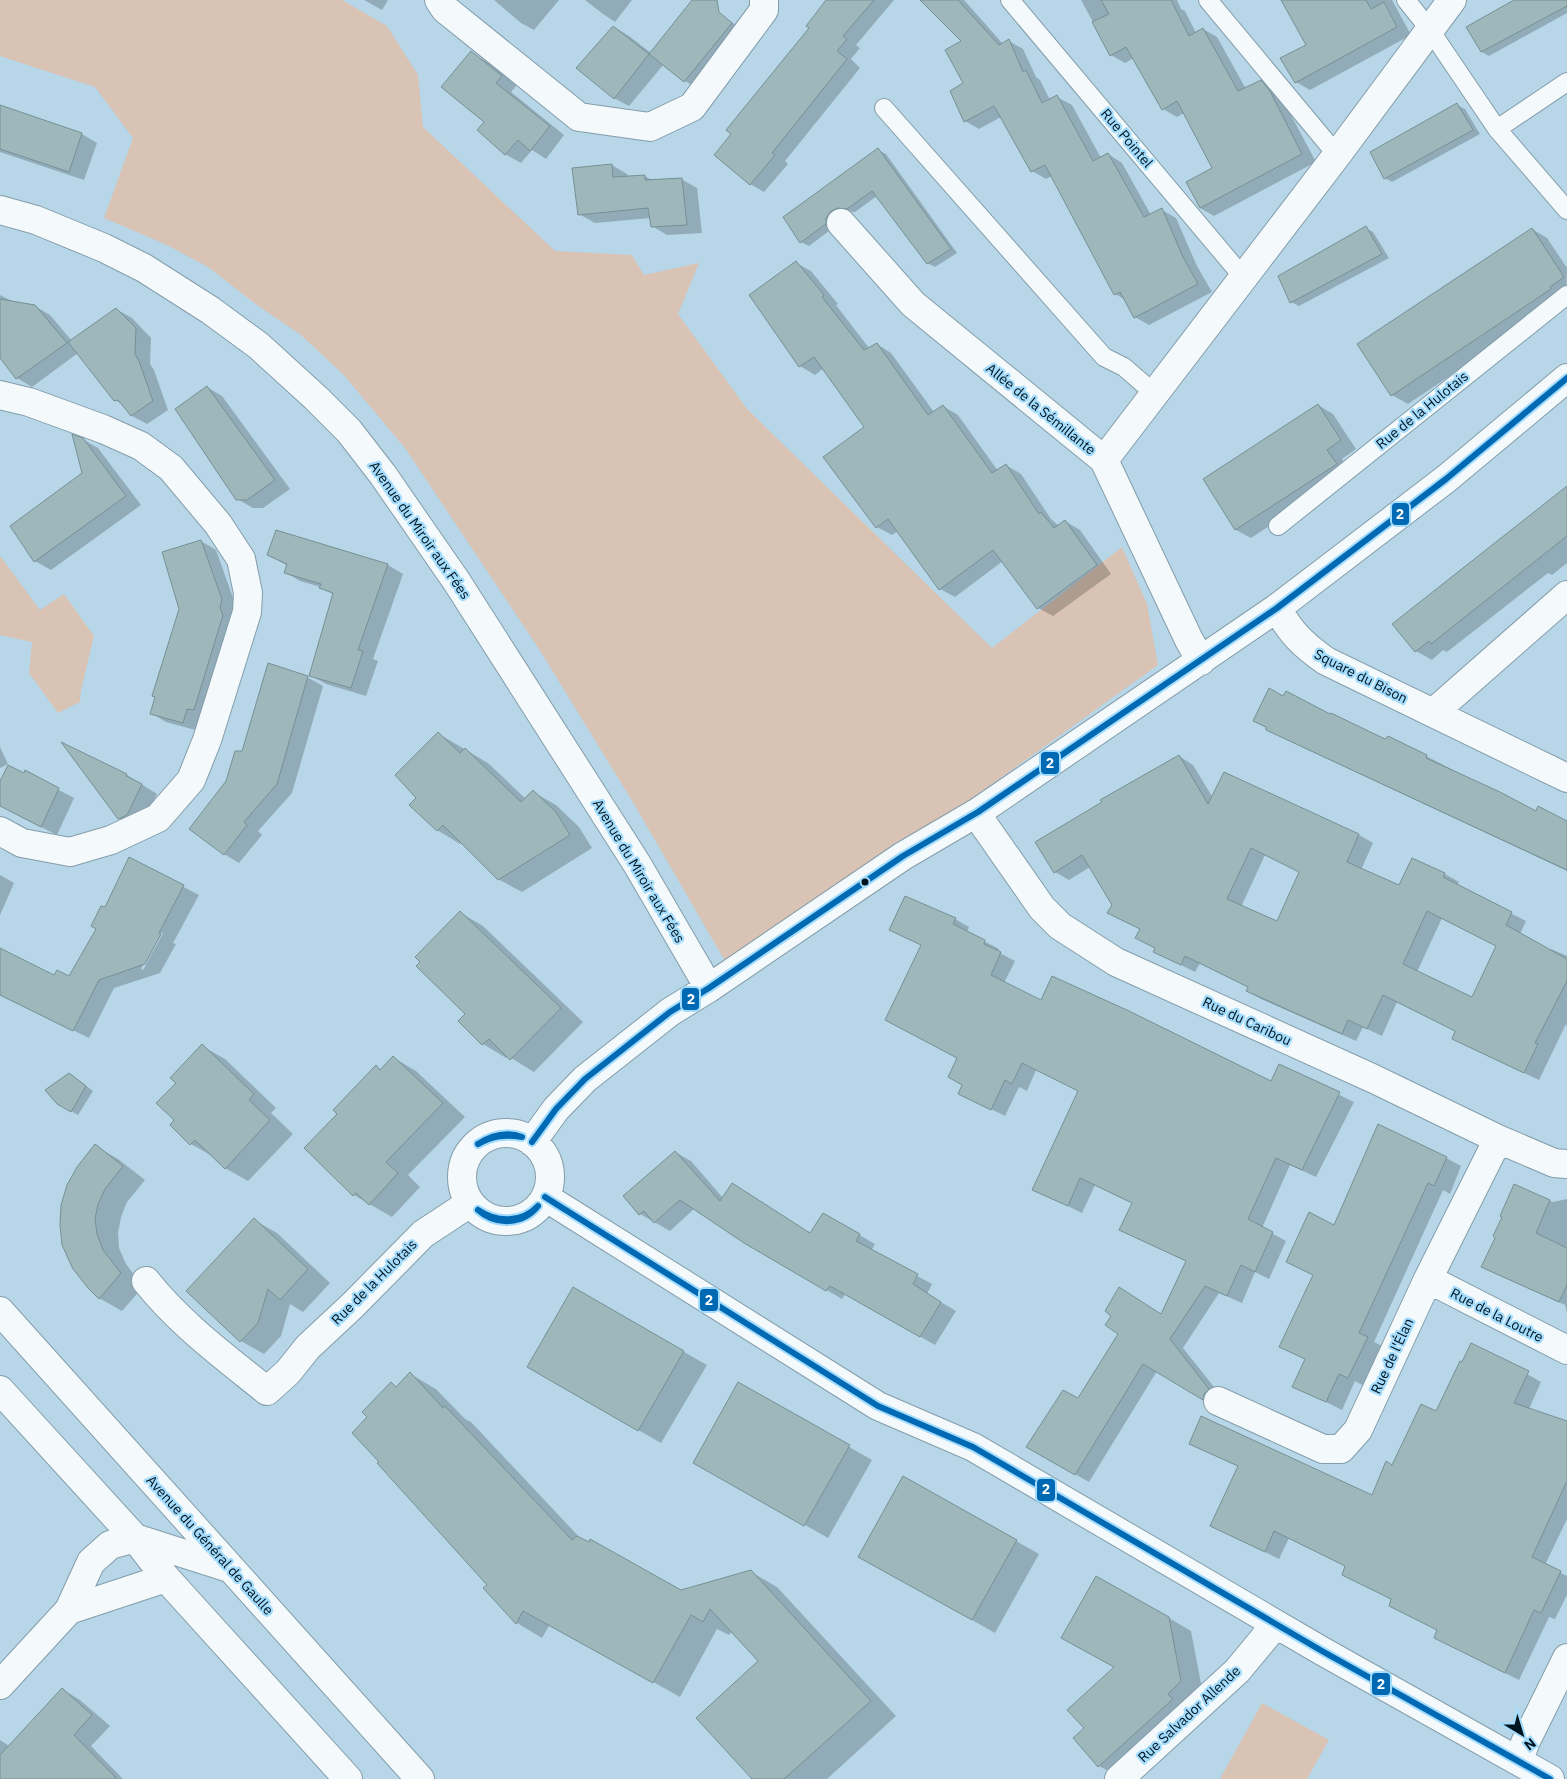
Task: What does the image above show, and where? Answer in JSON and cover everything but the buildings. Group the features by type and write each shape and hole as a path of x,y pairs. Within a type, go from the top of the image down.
{"street":[{"path":"439,0 446,9 579,117 650,127 692,107 764,10 764,0"},
{"path":"1104,460 1337,155 1452,0"},
{"name":"Avenue du Miroir aux Fées","path":"0,210 36,220 104,248 144,268 210,310 259,346 349,431 388,482 463,590 637,864 709,988"},
{"name":"Allée de la Sémillante","path":"841,223 913,304 1104,460 1189,640 1201,661"},
{"path":"532,1142 556,1109 585,1079 670,1012 709,988 903,856 978,812 1277,608 1446,479 1567,378"},
{"path":"0,395 29,402 103,429 141,446 172,468 218,524 240,559 248,593 248,612 207,740 191,780 158,818 112,840 70,852 22,843 0,831"},
{"path":"1434,712 1567,595"},
{"name":"Square du Bison","path":"1277,608 1287,626 1306,647 1326,661 1567,778"},
{"name":"Rue du Caribou","path":"978,812 984,825 1042,908 1060,926 1116,962 1374,1079 1498,1139 1554,1163 1567,1164"},
{"path":"493,1135 520,1136 532,1142 541,1151 548,1168 549,1186 545,1196 536,1209 524,1218 509,1221 494,1220 480,1213 470,1203 464,1190 462,1176 464,1163 480,1141 493,1135"},
{"name":"Rue de l'Élan","path":"1218,1401 1323,1449 1341,1450 1358,1430 1428,1279 1498,1139"},
{"path":"545,1196 878,1406 973,1447 1276,1624 1550,1779"},
{"name":"Rue de la Hulotais","path":"146,1281 169,1307 203,1339 266,1391 288,1372 308,1347 353,1305 423,1234 470,1203"},
{"name":"Rue de la Loutre","path":"1428,1279 1567,1350"},
{"name":"Avenue du Général de Gaulle","path":"0,1311 420,1779"},
{"path":"0,1390 135,1538 166,1578 348,1779"},
{"path":"0,1685 68,1610 91,1562 110,1545 135,1538 230,1569"},
{"path":"68,1610 166,1578"},
{"name":"Rue Salvador Allende","path":"1119,1779 1237,1671 1276,1624"},
{"path":"1519,1761 1525,1743 1567,1658"}],"lane":[{"name":"Rue Pointel","path":"1010,0 1244,277"},
{"path":"1208,0 1337,155"},
{"path":"1406,0 1430,30 1497,129 1567,210"},
{"path":"1497,129 1567,82"},
{"path":"884,108 1104,357 1124,367 1155,394"},
{"name":"Rue de la Hulotais","path":"1278,526 1567,295"}],"shaded area":[{"path":"0,0 342,0 387,26 418,75 423,127 555,251 632,255 644,275 699,263 678,314 747,409 992,648 1122,547 1147,604 1158,665 974,797 910,837 725,961 634,804 539,649 405,448 343,374 301,335 257,305 208,267 167,245 104,218 133,138 95,87 0,56"},
{"path":"0,556 40,610 64,594 94,636 81,690 80,702 58,713 29,673 32,642 0,635"},
{"path":"1262,1703 1329,1740 1307,1779 1220,1779"}],"transit line":[{"name":"2","path":"532,1142 556,1109 585,1079 670,1012 709,988 903,856 978,812 1277,608 1446,479 1567,378"},
{"name":"2","path":"478,1144 489,1138 505,1134 522,1137"},
{"name":"2","path":"478,1144 499,1136 522,1137"},
{"name":"2","path":"545,1197 878,1406 973,1447 1322,1651 1550,1779"},
{"name":"2","path":"478,1210 493,1217 509,1219 525,1216 538,1206"},
{"name":"2","path":"478,1210 493,1219 509,1221 525,1217 538,1206"}]}
